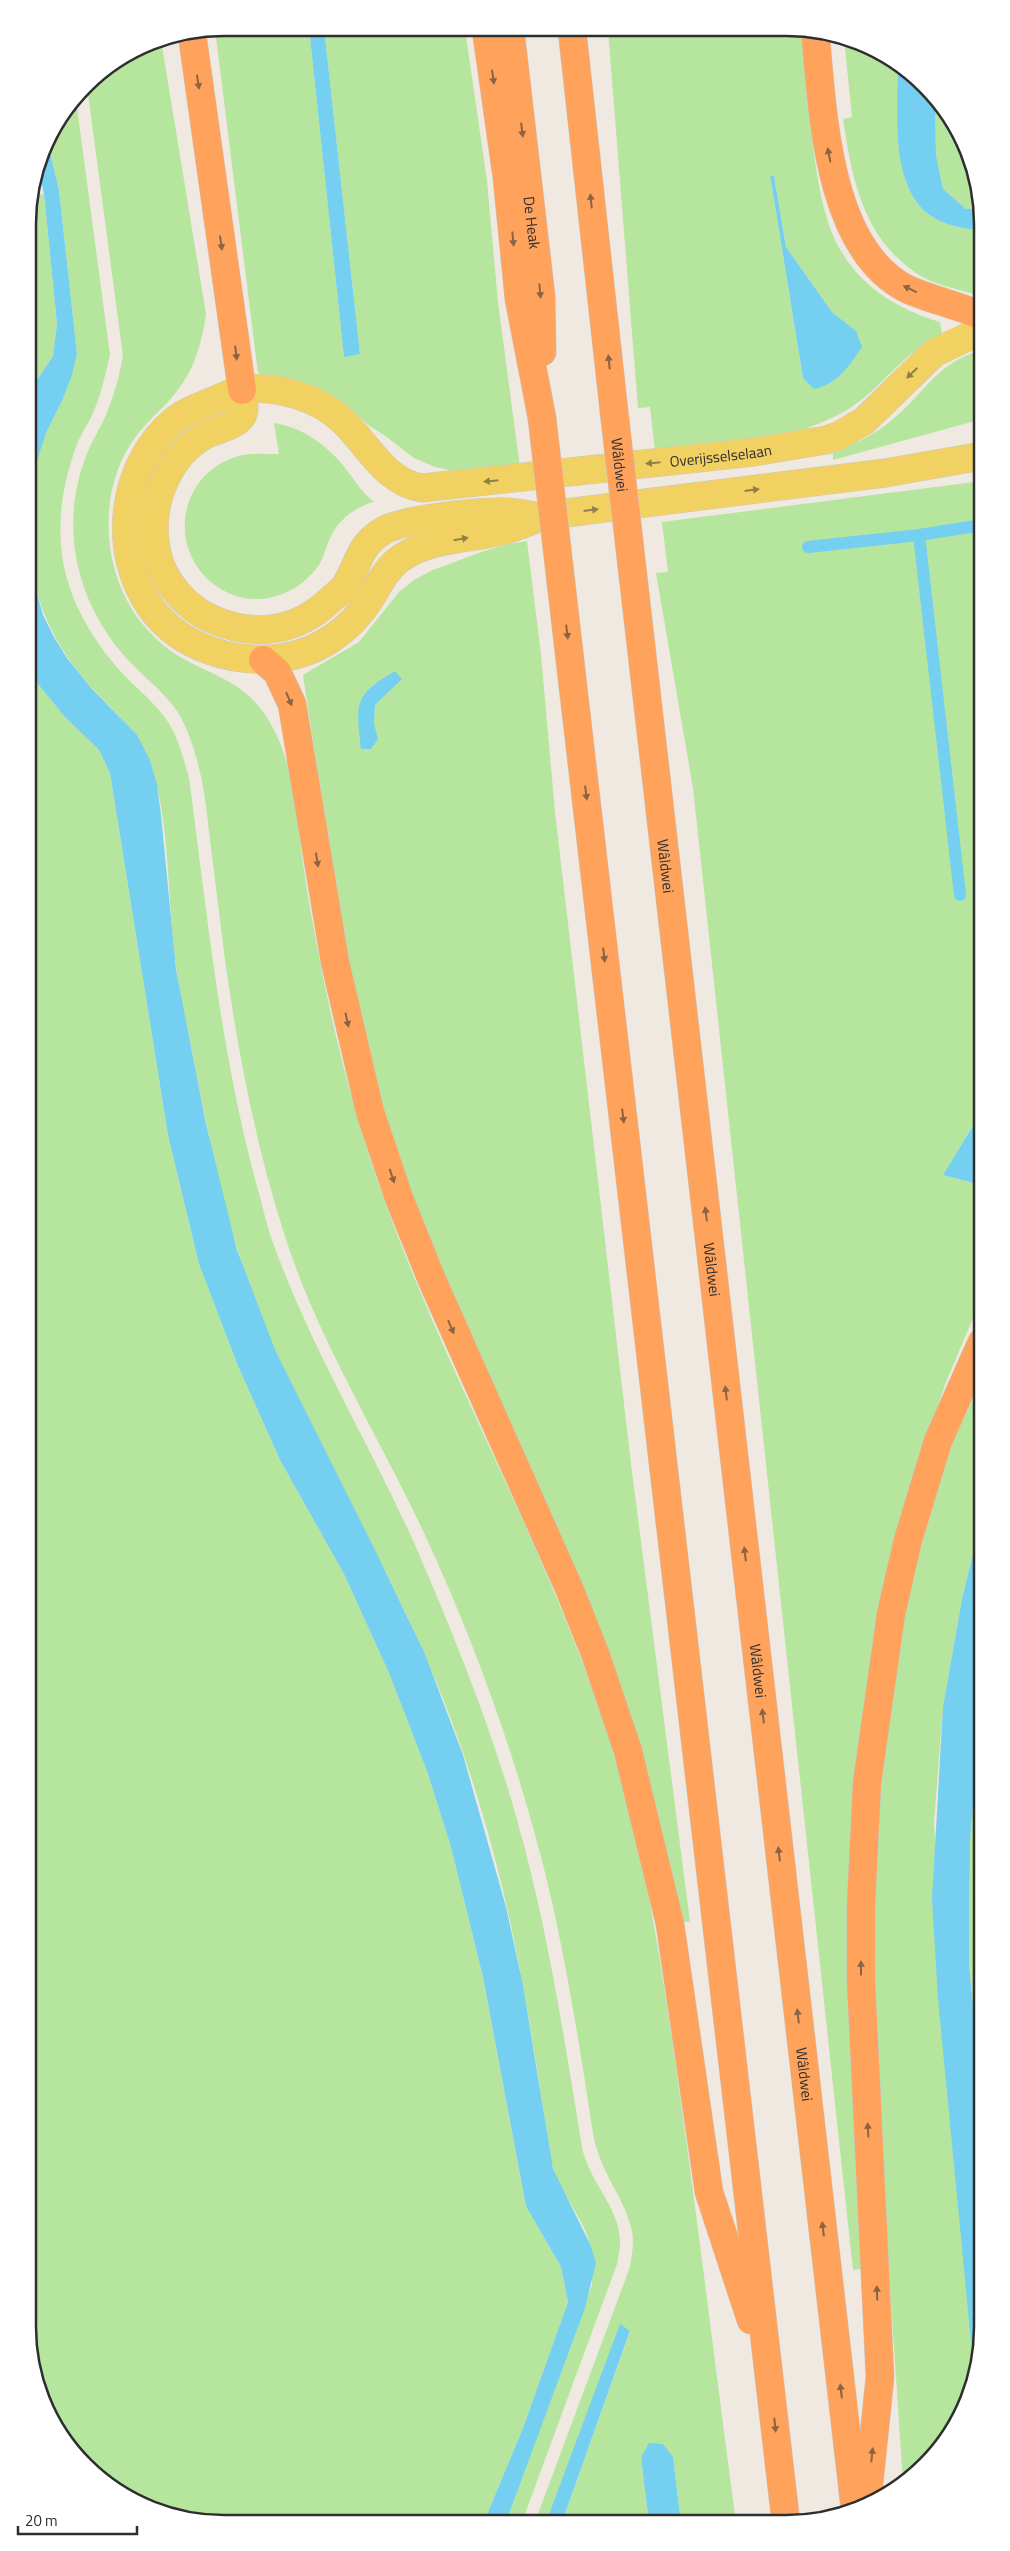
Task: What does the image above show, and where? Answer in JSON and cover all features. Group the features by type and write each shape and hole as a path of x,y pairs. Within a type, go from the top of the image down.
{"highway":[{"path":"487,36 507,178 519,299 542,418 785,2515"},
{"name":"De Heak","path":"511,36 541,296 542,418"},
{"name":"Wâldwei","path":"573,36 854,2502"},
{"path":"193,39 242,390"},
{"path":"816,39 828,155 846,214 856,238 887,274 907,288 974,313"},
{"path":"262,660 277,672 292,704 334,962 370,1112 399,1198 432,1280 570,1588 596,1656 628,1751 670,1924 709,2192 769,2376"},
{"path":"868,2496 880,2377 861,1980 861,1905 867,1783 891,1614 908,1540 938,1441 974,1360"}],"main road":[{"name":"Overijsselselaan","path":"242,390 272,390 289,393 325,408 342,420 391,474 411,486 422,488 754,452 826,440 838,436 864,421 934,353 974,334"},
{"path":"542,516 500,532 432,544 414,551 389,569 360,614 347,628 301,654 262,660 230,657 210,651 195,644 164,623 151,608 141,590 133,570 127,534 130,494 147,450 176,419 242,390 244,405 242,416 238,421 190,445 166,475 157,501 154,529 157,554 166,576 180,596 195,610 216,621 254,630 291,626 320,610 343,589 368,542 384,530 401,523 499,512 542,516 885,473 974,457"}],"green space":[{"path":"310,36 344,356 360,354 325,36 466,36 487,181 498,302 520,468 463,473 435,467 414,458 332,396 311,386 258,373 216,37"},
{"path":"608,36 804,37 817,175 831,229 841,251 871,287 897,304 940,322 942,334 916,350 868,395 850,408 828,420 780,436 730,444 655,451 650,407 638,408","holes":["770,175 774,176 786,247 832,312 856,331 803,378"]},
{"path":"845,45 880,61 898,74 899,144 907,184 916,200 928,214 954,226 974,230 974,294 922,277 898,258 883,242 872,224 856,184 843,119 852,117"},
{"path":"162,46 206,314 200,345 189,373 172,397 137,435 129,446 118,470 111,497 108,524 116,575 132,610 157,639 172,652 213,673 244,692 266,716 277,737 286,759 293,786 309,901 318,950 333,1023 361,1131 385,1202 412,1272 563,1614 590,1684 614,1755 646,1881 661,1967 735,2515 680,2515 673,2457 641,2459 648,2515 565,2515 630,2332 620,2325 549,2515 538,2515 630,2267 633,2237 627,2215 596,2147 569,1988 552,1902 528,1808 498,1715 464,1624 425,1535 312,1309 273,1197 248,1096 225,960 204,794 193,746 181,718 171,703 128,660 105,630 82,582 73,530 74,504 79,477 88,451 104,420 111,401 123,356 88,94 130,61"},
{"path":"77,108 110,355 96,406 76,447 67,477 62,505 60,533 69,585 79,610 93,635 117,667 163,715 176,737 182,753 189,778 223,1030 232,1080 267,1225 287,1280 304,1318 415,1545 457,1645 495,1747 527,1857 546,1939 585,2159 609,2205 618,2228 620,2246 617,2264 525,2515 509,2515 592,2285 590,2244 582,2223 559,2182 551,2160 527,2008 506,1901 483,1816 456,1732 400,1601 299,1402 276,1352 255,1301 237,1248 204,1113 180,991 173,943 164,827 161,804 151,763 135,735 80,674 61,647 47,620 37,591 36,467 43,440 64,397 77,354 59,190 50,154 61,130"},
{"path":"935,110 949,130 964,163 973,209 966,209 943,189 936,155"},
{"path":"44,194 57,324 53,356 36,382 36,224 39,195"},
{"path":"974,353 974,421 833,460 833,453 881,429 899,414 940,372"},
{"path":"274,423 303,432 328,449 374,502 355,510 339,524 331,536 320,562 304,581 279,595 252,599 224,591 211,582 198,567 189,551 185,533 186,515 191,498 200,482 213,469 230,459 242,455 279,454"},
{"path":"974,482 974,1124 943,1175 974,1183 974,1316 946,1382 913,1479 870,1668 866,2268 853,2270 693,788 656,573 668,572 662,522"},
{"path":"527,541 541,655 555,812 631,1464 690,1922 682,1922 470,1340 411,1193 381,1108 346,960 303,675 359,642 399,592 414,580 433,570 509,544","holes":["374,684 390,691 375,705 374,724"]},
{"path":"36,681 65,717 99,750 110,773 168,1135 199,1264 238,1366 280,1460 344,1574 389,1673 428,1774 451,1847 483,1977 526,2206 561,2267 568,2302 523,2428 487,2515 224,2515 199,2513 163,2505 130,2490 100,2468 83,2451 61,2421 46,2388 38,2352 36,2327"},
{"path":"974,1397 974,1550 962,1599 943,1707 934,1823 972,2349 964,2388 949,2421 927,2451 902,2474 877,2091 873,1904 879,1785 903,1619 917,1561 949,1450"},
{"path":"974,1793 974,2016 969,1964 970,1840"}],"water":[{"path":"310,36 325,36 360,354 344,357"},
{"path":"898,73 919,91 935,110 936,155 943,189 966,209 973,209 974,230 954,226 934,218 916,200 907,184 901,165 897,123"},
{"path":"50,154 59,190 77,354 72,375 62,401 46,433 36,464 36,382 53,356 57,324 41,182"},
{"path":"770,175 774,176 786,247 832,312 856,331 862,347 836,379 814,389 803,378"},
{"path":"36,590 43,615 67,658 92,689 137,735 150,760 157,784 161,815 176,969 206,1124 237,1250 276,1352 425,1654 463,1755 506,1907 523,1985 553,2169 590,2244 596,2263 585,2308 509,2515 487,2515 523,2428 568,2302 561,2267 526,2206 483,1977 451,1847 428,1774 389,1673 344,1574 280,1460 238,1366 199,1264 168,1135 110,773 99,750 65,717 36,681"},
{"path":"395,671 402,679 375,705 374,724 378,739 371,749 361,749 358,721 360,702 371,687"},
{"path":"974,1124 974,1183 943,1175"},
{"path":"974,1550 974,1793 970,1840 969,1964 974,2016 974,2327 972,2352 938,1999 932,1899 943,1707 962,1599"},
{"path":"620,2324 630,2331 564,2515 549,2515"},
{"path":"649,2443 663,2444 673,2457 680,2515 648,2515 641,2458"}],"waterway":[{"path":"808,547 919,535 974,526"},
{"path":"919,535 960,895"}]}
